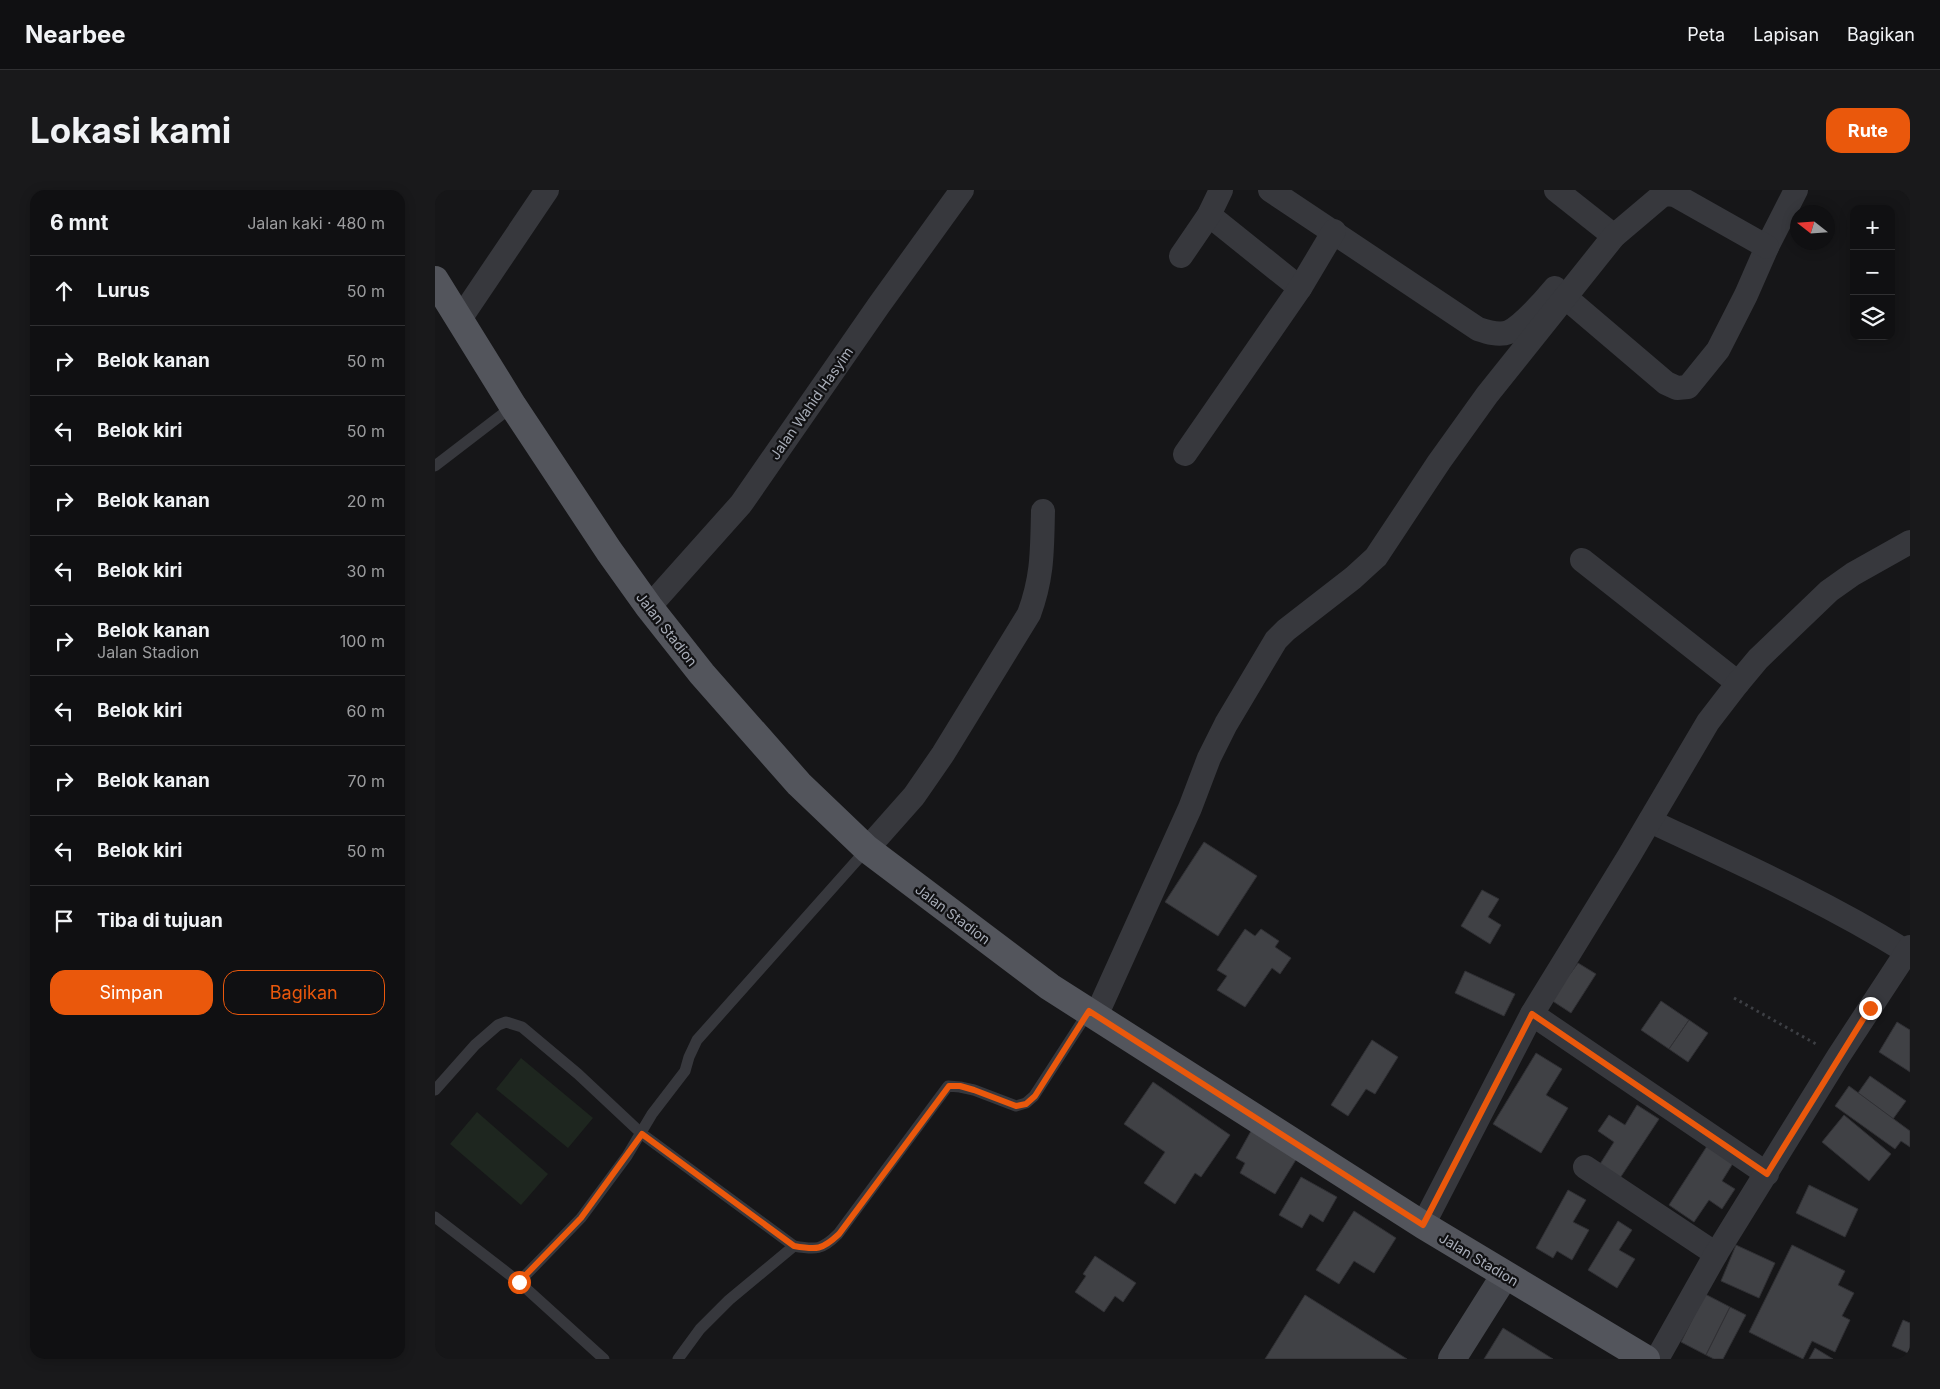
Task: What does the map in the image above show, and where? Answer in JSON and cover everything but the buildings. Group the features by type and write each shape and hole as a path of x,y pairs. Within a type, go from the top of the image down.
{"main road":[{"name":"Jalan Stadion","path":"435,280 513,406 609,551 649,607 702,674 799,784 867,849 1050,987 1423,1225 1646,1359"},
{"path":"1453,1359 1505,1275"}],"street":[{"path":"460,320 547,190"},
{"name":"Jalan Wahid Hasyim","path":"649,607 741,504 879,305 962,190"},
{"path":"1181,256 1209,215 1221,190"},
{"path":"1270,190 1478,329 1493,334 1508,332 1546,299 1588,243"},
{"path":"1555,190 1614,236"},
{"path":"1565,297 1666,383 1677,388 1687,387 1718,350 1796,190"},
{"path":"1093,1014 1190,808 1209,758 1265,656 1286,630 1376,558 1439,462 1487,395 1614,236 1660,197 1667,194 1675,195 1767,247"},
{"path":"1209,215 1299,288"},
{"path":"1185,454 1299,288 1334,231"},
{"path":"867,849 919,790 1029,614 1037,591 1041,570 1043,511"},
{"path":"1423,1225 1532,1014 1708,722 1758,659 1829,592 1853,574 1910,542"},
{"path":"1582,560 1738,683"},
{"path":"1650,821 1781,882 1908,949 1838,1057 1716,1254 1657,1359"},
{"path":"1532,1014 1767,1174"},
{"path":"1585,1167 1716,1254"}],"lane":[{"path":"435,466 513,406"},
{"path":"519,1282 581,1218 642,1134 652,1114 685,1071 697,1040 867,849"},
{"path":"435,1090 475,1045 498,1025 506,1022 522,1027 578,1074 642,1134 794,1246 809,1248 826,1246 839,1234 949,1086 960,1086 974,1090 1016,1106 1026,1104 1035,1096 1093,1014"},
{"path":"435,1217 519,1282 605,1359"},
{"path":"678,1359 700,1328 729,1300 794,1246"}],"path":[{"path":"1734,998 1838,1057"}],"shaded area":[{"path":"521,1058 593,1118 568,1148 496,1089"},
{"path":"477,1112 548,1174 521,1205 450,1144"}],"route":[{"path":"519,1282 581,1218 642,1134 794,1246 809,1248 826,1246 839,1234 949,1086 960,1086 974,1090 1016,1106 1026,1104 1035,1096 1089,1011 1423,1225 1532,1014 1767,1174 1870,1008"}]}
